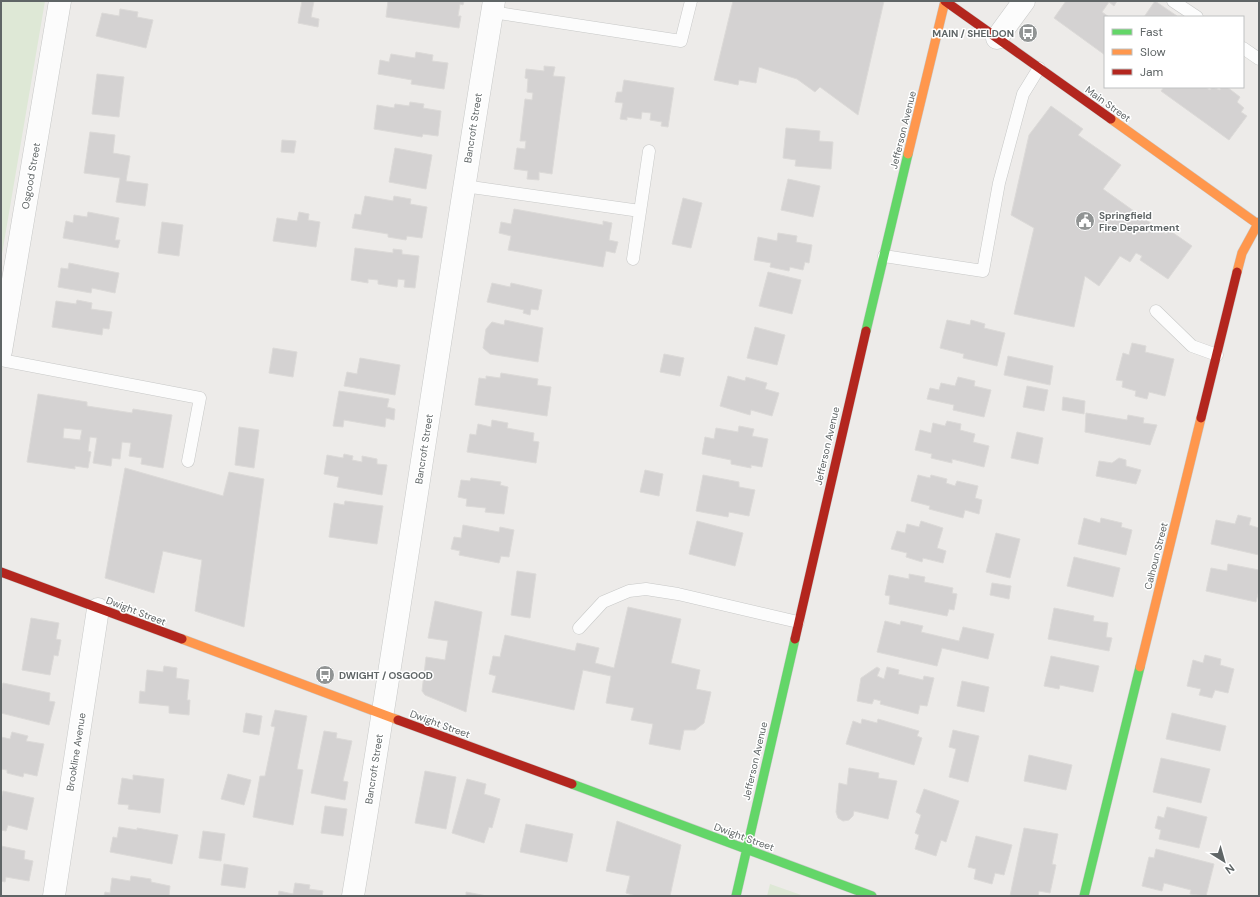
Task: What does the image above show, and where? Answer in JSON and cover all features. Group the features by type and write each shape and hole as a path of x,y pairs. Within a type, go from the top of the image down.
{"street":[{"name":"Osgood Street","path":"1,352 60,1"},
{"name":"Main Street","path":"945,1 1258,224"},
{"name":"Jefferson Avenue","path":"736,896 798,622 945,1"},
{"path":"997,38 1024,1"},
{"name":"Bancroft Street","path":"353,896 383,715 493,7"},
{"name":"Calhoun Street","path":"1084,896 1242,253 1258,224"},
{"name":"Dwight Street","path":"1,572 872,896"},
{"name":"Brookline Avenue","path":"54,896 98,608"}],"lane":[{"path":"493,7 681,41 691,1"},
{"path":"1173,1 1196,16"},
{"path":"1244,49 1259,59"},
{"path":"884,256 983,271 999,183 1023,94 1039,68"},
{"path":"633,259 649,151"},
{"path":"464,186 640,211"},
{"path":"1156,311 1192,346 1217,355"},
{"path":"1,360 200,398 188,461"},
{"path":"579,628 603,602 629,591 646,589 678,594 798,622"}],"green space":[{"path":"1,1 45,1 1,260"},
{"path":"770,884 804,896 767,896"}],"building":[{"path":"302,1 314,1 311,17 319,19 318,27 298,23"},
{"path":"388,1 464,1 463,5 460,4 458,16 461,16 459,28 386,17"},
{"path":"733,1 884,1 858,115 820,87 815,92 797,79 759,67 756,83 739,80 738,85 714,80"},
{"path":"1066,1 1117,1 1114,6 1109,2 1102,12 1108,16 1104,16 1104,54 1054,18"},
{"path":"1155,1 1177,16 1145,16"},
{"path":"120,9 138,12 137,17 153,20 146,48 96,36 102,13 119,16"},
{"path":"416,52 433,55 432,61 448,63 444,89 411,84 412,80 378,74 380,60 389,62 391,54 415,58"},
{"path":"544,66 555,67 553,76 565,77 552,174 539,172 539,180 527,179 528,171 514,169 517,148 525,149 526,141 520,141 525,99 532,100 533,93 527,92 528,79 525,78 526,69 544,71"},
{"path":"97,74 124,77 119,117 92,114"},
{"path":"624,80 674,88 668,127 661,126 662,122 650,120 651,113 642,112 641,119 627,117 627,120 620,119 623,103 615,102 617,92 622,92"},
{"path":"1163,88 1207,88 1210,90 1211,88 1215,88 1220,90 1221,88 1228,88 1240,97 1237,102 1244,108 1241,112 1247,116 1229,140 1161,91"},
{"path":"410,102 424,104 423,108 441,111 438,136 423,134 422,137 374,129 377,105 394,108 395,104 409,106"},
{"name":"Springfield Fire Department","path":"1051,106 1083,129 1078,135 1121,165 1103,189 1166,234 1169,230 1192,246 1168,279 1140,260 1142,256 1136,253 1130,262 1120,256 1099,286 1085,276 1074,327 1014,314 1034,228 1011,215 1029,135"},
{"path":"786,128 820,131 819,141 833,142 831,169 795,166 796,160 783,158"},
{"path":"90,132 115,135 113,153 130,156 126,181 148,184 145,206 116,202 120,178 84,173"},
{"path":"282,140 296,141 294,153 281,152"},
{"path":"395,148 432,155 426,189 389,182"},
{"path":"788,179 820,186 813,217 781,210"},
{"path":"365,196 393,201 394,196 411,199 410,204 427,207 422,238 407,236 406,240 388,237 388,234 352,228 355,214 361,215"},
{"path":"683,198 702,203 691,248 672,244"},
{"path":"514,209 603,225 603,221 612,223 609,240 618,242 615,253 606,251 603,267 508,250 511,236 499,233 501,222 511,224"},
{"path":"88,212 119,218 115,240 120,240 118,248 63,238 66,221 73,223 74,215 87,217"},
{"path":"299,212 309,214 308,220 320,222 316,247 273,241 277,218 297,221"},
{"path":"162,222 183,225 179,256 158,253"},
{"path":"778,233 797,236 796,242 812,245 809,263 805,262 803,270 790,267 789,271 770,267 771,263 754,260 758,237 777,241"},
{"path":"355,248 393,253 393,249 402,250 402,254 419,256 415,288 404,287 405,280 398,279 397,287 378,284 378,280 368,279 368,283 351,280"},
{"path":"69,263 119,273 115,293 92,288 91,293 58,287 61,268 68,269"},
{"path":"768,272 801,280 792,314 759,306"},
{"path":"492,283 510,287 511,283 542,290 538,310 531,309 530,315 523,313 524,310 487,302"},
{"path":"77,300 92,303 91,309 112,312 109,329 103,328 102,335 52,327 56,301 76,304"},
{"path":"505,320 543,328 538,362 490,354 483,348 486,329 492,322 504,325"},
{"path":"947,320 970,325 971,320 985,324 984,328 1005,333 997,366 963,358 964,354 940,348"},
{"path":"755,327 785,335 777,365 747,358"},
{"path":"1132,343 1146,346 1145,352 1174,359 1165,396 1149,392 1147,399 1135,396 1136,391 1122,387 1123,381 1116,380 1123,353 1129,355"},
{"path":"273,348 297,352 293,377 269,373"},
{"path":"664,354 684,358 680,376 660,372"},
{"path":"1008,356 1053,366 1050,385 1004,375"},
{"path":"360,358 400,365 395,395 344,386 347,372 357,374"},
{"path":"501,373 538,379 537,385 551,387 547,416 475,405 479,378 486,379 486,376 500,378"},
{"path":"728,376 745,381 746,377 767,383 765,389 779,393 772,416 751,410 750,415 720,406"},
{"path":"958,377 975,381 974,386 991,390 984,417 953,410 954,405 927,399 930,388 939,390 941,383 955,386"},
{"path":"1027,386 1048,390 1044,411 1023,407"},
{"path":"339,391 389,399 387,407 395,409 394,420 386,418 385,427 344,420 343,427 333,426"},
{"path":"38,394 87,402 87,406 132,413 133,409 172,415 163,468 141,464 142,458 129,456 131,443 122,442 120,459 112,458 111,466 93,463 97,438 90,437 88,451 91,452 88,468 75,466 75,469 27,462","holes":["64,428 82,430 80,440 63,438"]},
{"path":"1063,397 1085,401 1084,414 1062,410"},
{"path":"1086,413 1127,420 1128,415 1144,418 1143,423 1157,425 1150,445 1085,432"},
{"path":"492,420 508,423 507,428 534,433 533,441 539,442 536,463 467,452 470,434 476,435 478,424 491,427"},
{"path":"947,421 961,424 960,430 975,434 973,442 989,446 984,467 952,459 952,463 931,458 932,454 915,450 920,430 931,433 933,423 945,426"},
{"path":"739,426 754,429 752,436 768,439 762,467 751,465 751,468 731,464 731,460 702,454 705,437 714,439 716,428 738,432"},
{"path":"239,427 259,430 254,468 235,465"},
{"path":"1017,432 1043,438 1038,464 1011,458"},
{"path":"344,454 353,456 352,460 362,462 362,456 377,459 377,464 387,465 382,495 337,487 339,477 324,474 327,455 343,458"},
{"path":"1119,458 1126,460 1126,466 1141,470 1136,484 1096,476 1099,461 1112,463"},
{"path":"125,468 223,496 229,472 264,479 244,627 195,611 202,560 163,551 154,593 105,578"},
{"path":"645,470 663,474 659,496 640,492"},
{"path":"703,475 739,482 739,487 755,490 749,516 729,512 728,517 696,511"},
{"path":"918,475 930,478 931,475 947,479 946,483 955,486 957,481 978,486 975,498 982,500 979,514 965,510 963,518 929,509 930,506 911,501"},
{"path":"471,478 501,482 500,485 508,487 504,514 485,512 486,508 466,506 467,499 458,497 461,480 470,481"},
{"path":"345,501 383,506 377,544 329,537 334,503 344,505"},
{"path":"1238,515 1251,518 1249,525 1259,528 1259,555 1211,544 1216,520 1235,524"},
{"path":"1084,518 1100,523 1101,518 1122,523 1121,527 1132,530 1126,555 1078,544"},
{"path":"697,521 743,533 735,566 689,554"},
{"path":"921,521 943,528 937,548 946,551 943,563 923,558 922,562 906,557 907,553 891,549 897,531 905,533 907,524 919,527"},
{"path":"463,525 499,532 500,527 514,530 509,557 501,556 499,563 459,555 460,551 451,549 454,537 461,538"},
{"path":"996,533 1020,539 1010,578 986,572"},
{"path":"1074,557 1120,568 1113,597 1067,586"},
{"path":"1228,564 1259,570 1259,590 1256,602 1206,591 1211,568 1227,571"},
{"path":"517,571 536,574 530,618 511,615"},
{"path":"909,574 925,577 924,582 953,588 952,593 957,594 954,610 949,609 947,616 889,604 890,596 885,595 889,575 909,579"},
{"path":"992,583 1011,586 1009,599 990,595"},
{"path":"435,601 482,612 466,712 425,695 422,691 426,657 445,660 448,641 428,638"},
{"path":"628,607 681,619 671,663 700,670 696,689 711,692 704,723 695,730 684,730 680,750 649,744 653,724 631,720 634,708 606,703 611,676 583,670 574,710 492,692 496,676 489,674 493,656 500,657 505,635 575,651 577,643 599,648 595,663 614,668"},
{"path":"1054,608 1094,616 1093,621 1108,623 1106,637 1112,638 1109,651 1048,639"},
{"path":"31,618 59,623 56,639 61,640 58,656 54,655 50,675 22,670"},
{"path":"885,621 900,625 901,621 923,626 921,632 959,641 963,627 994,634 988,659 942,648 937,666 877,652"},
{"path":"1205,655 1221,659 1220,665 1234,669 1228,693 1215,690 1212,698 1199,695 1201,689 1187,686 1193,660 1203,663"},
{"path":"1051,656 1099,666 1093,692 1060,685 1059,689 1044,686"},
{"path":"164,666 177,668 176,678 189,680 187,700 190,700 189,715 169,713 169,706 139,703 140,691 145,692 147,670 163,672"},
{"path":"877,667 880,669 877,676 884,679 887,667 899,670 898,674 923,680 924,676 934,678 927,706 920,705 918,714 880,704 881,701 874,699 872,704 857,701 861,678"},
{"path":"962,681 989,687 984,712 957,706"},
{"path":"3,683 50,693 49,701 55,702 49,725 1,713 1,693"},
{"path":"275,710 307,716 297,769 303,770 293,825 253,817 260,776 265,776 275,727 271,726"},
{"path":"246,713 262,716 259,735 243,732"},
{"path":"1172,713 1226,726 1220,751 1166,739"},
{"path":"862,719 877,723 878,719 919,731 917,736 922,738 914,765 846,744 853,721 861,724"},
{"path":"953,730 979,736 968,782 949,777 956,749 949,747"},
{"path":"324,731 337,733 336,738 352,741 343,781 348,782 345,800 311,793"},
{"path":"12,732 28,736 26,741 44,744 37,776 24,773 23,777 7,773 7,770 1,769 1,737 10,739"},
{"path":"1029,755 1072,765 1066,790 1024,781"},
{"path":"1161,758 1210,769 1201,803 1153,792"},
{"path":"849,768 879,773 878,778 897,781 888,819 854,811 853,816 849,820 843,821 838,818 836,812 839,783 847,785"},
{"path":"425,771 456,777 446,829 415,823"},
{"path":"228,774 251,780 244,805 221,799"},
{"path":"133,775 164,779 160,813 128,809 129,805 118,804 122,778 133,780"},
{"path":"467,779 486,784 484,794 500,799 492,828 489,827 484,843 452,833"},
{"path":"924,789 959,801 946,842 941,840 936,856 915,849 919,835 915,833 921,815 916,812"},
{"path":"3,791 34,798 27,830 8,825 6,831 1,830 1,800"},
{"path":"325,806 347,809 343,836 321,833"},
{"path":"1167,807 1207,817 1199,848 1159,839 1161,830 1155,828 1158,816 1164,818"},
{"path":"617,821 681,845 670,896 636,896 626,893 630,876 606,871"},
{"path":"526,824 573,834 567,862 520,852"},
{"path":"119,827 137,830 137,828 178,835 172,864 110,852 113,837 117,838"},
{"path":"1024,828 1058,834 1052,864 1056,865 1050,893 1039,891 1038,896 1010,896"},
{"path":"203,831 225,834 221,861 199,858"},
{"path":"976,836 1012,845 1004,875 995,873 992,884 974,879 976,869 968,867"},
{"path":"1,846 25,851 24,859 33,861 29,881 6,877 5,882 1,881"},
{"path":"1156,849 1214,864 1206,896 1190,894 1191,890 1164,883 1162,891 1142,886 1149,857 1154,858"},
{"path":"224,864 248,868 245,888 221,885"},
{"path":"131,876 151,879 151,882 170,886 169,896 104,896 105,892 110,893 112,878 130,881"},
{"path":"295,883 310,885 309,889 323,891 322,896 278,896 279,891 293,894"},
{"path":"466,892 487,896 466,896"}],"traffic: fast":[{"path":"866,331 908,154"},
{"path":"736,896 795,639"},
{"path":"1084,896 1140,667"},
{"path":"572,784 872,896"}],"traffic: slow":[{"path":"908,154 945,1"},
{"path":"1111,119 1259,225"},
{"path":"1237,272 1242,253 1259,222"},
{"path":"1140,667 1201,418"},
{"path":"182,639 398,720"}],"traffic: jam":[{"path":"945,1 1111,119"},
{"path":"1201,418 1237,272"},
{"path":"795,639 866,331"},
{"path":"1,572 182,639"},
{"path":"398,720 572,784"}],"place":[{"name":"MAIN / SHELDON","path":"1028,33"},
{"name":"Springfield Fire Department","path":"1085,221"},
{"name":"DWIGHT / OSGOOD","path":"325,675"}]}
